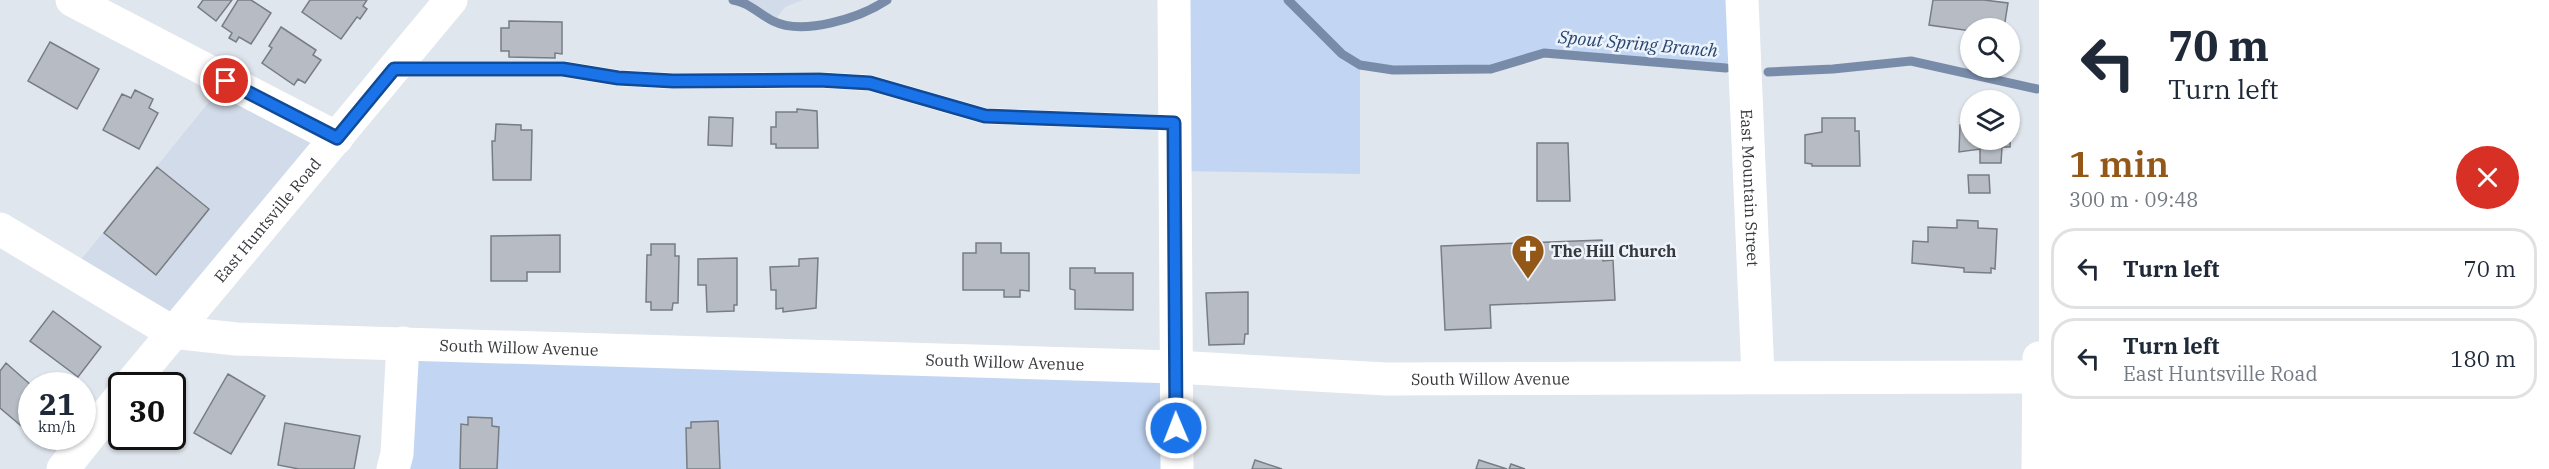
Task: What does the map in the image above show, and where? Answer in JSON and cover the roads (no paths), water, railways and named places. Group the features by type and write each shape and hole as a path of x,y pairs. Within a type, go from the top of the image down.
{"street":[{"path":"72,0 337,138"},
{"name":"East Huntsville Road","path":"140,372 451,0"},
{"path":"1174,0 1177,469"},
{"name":"East Mountain Street","path":"1742,0 1758,376"},
{"name":"South Willow Avenue","path":"0,229 172,332 236,339 1175,367 1386,379 2038,371"},
{"path":"393,469 397,454 403,343"},
{"path":"2038,371 2038,469"},
{"path":"63,469 108,413"}],"lane":[{"path":"394,69 563,69 618,78 673,81 819,80 870,83 985,116 1174,123"}],"waterway":[{"name":"Spout Spring Branch","path":"733,0 749,6 773,21 800,27 847,19 887,0"},
{"name":"Spout Spring Branch","path":"1288,0 1342,54 1360,65 1393,70 1491,69 1544,53 1726,68"},
{"name":"Spout Spring Branch","path":"1768,72 1833,69 1911,61 2037,89"}],"place":[{"name":"The Hill Church","path":"1528,280"}]}
